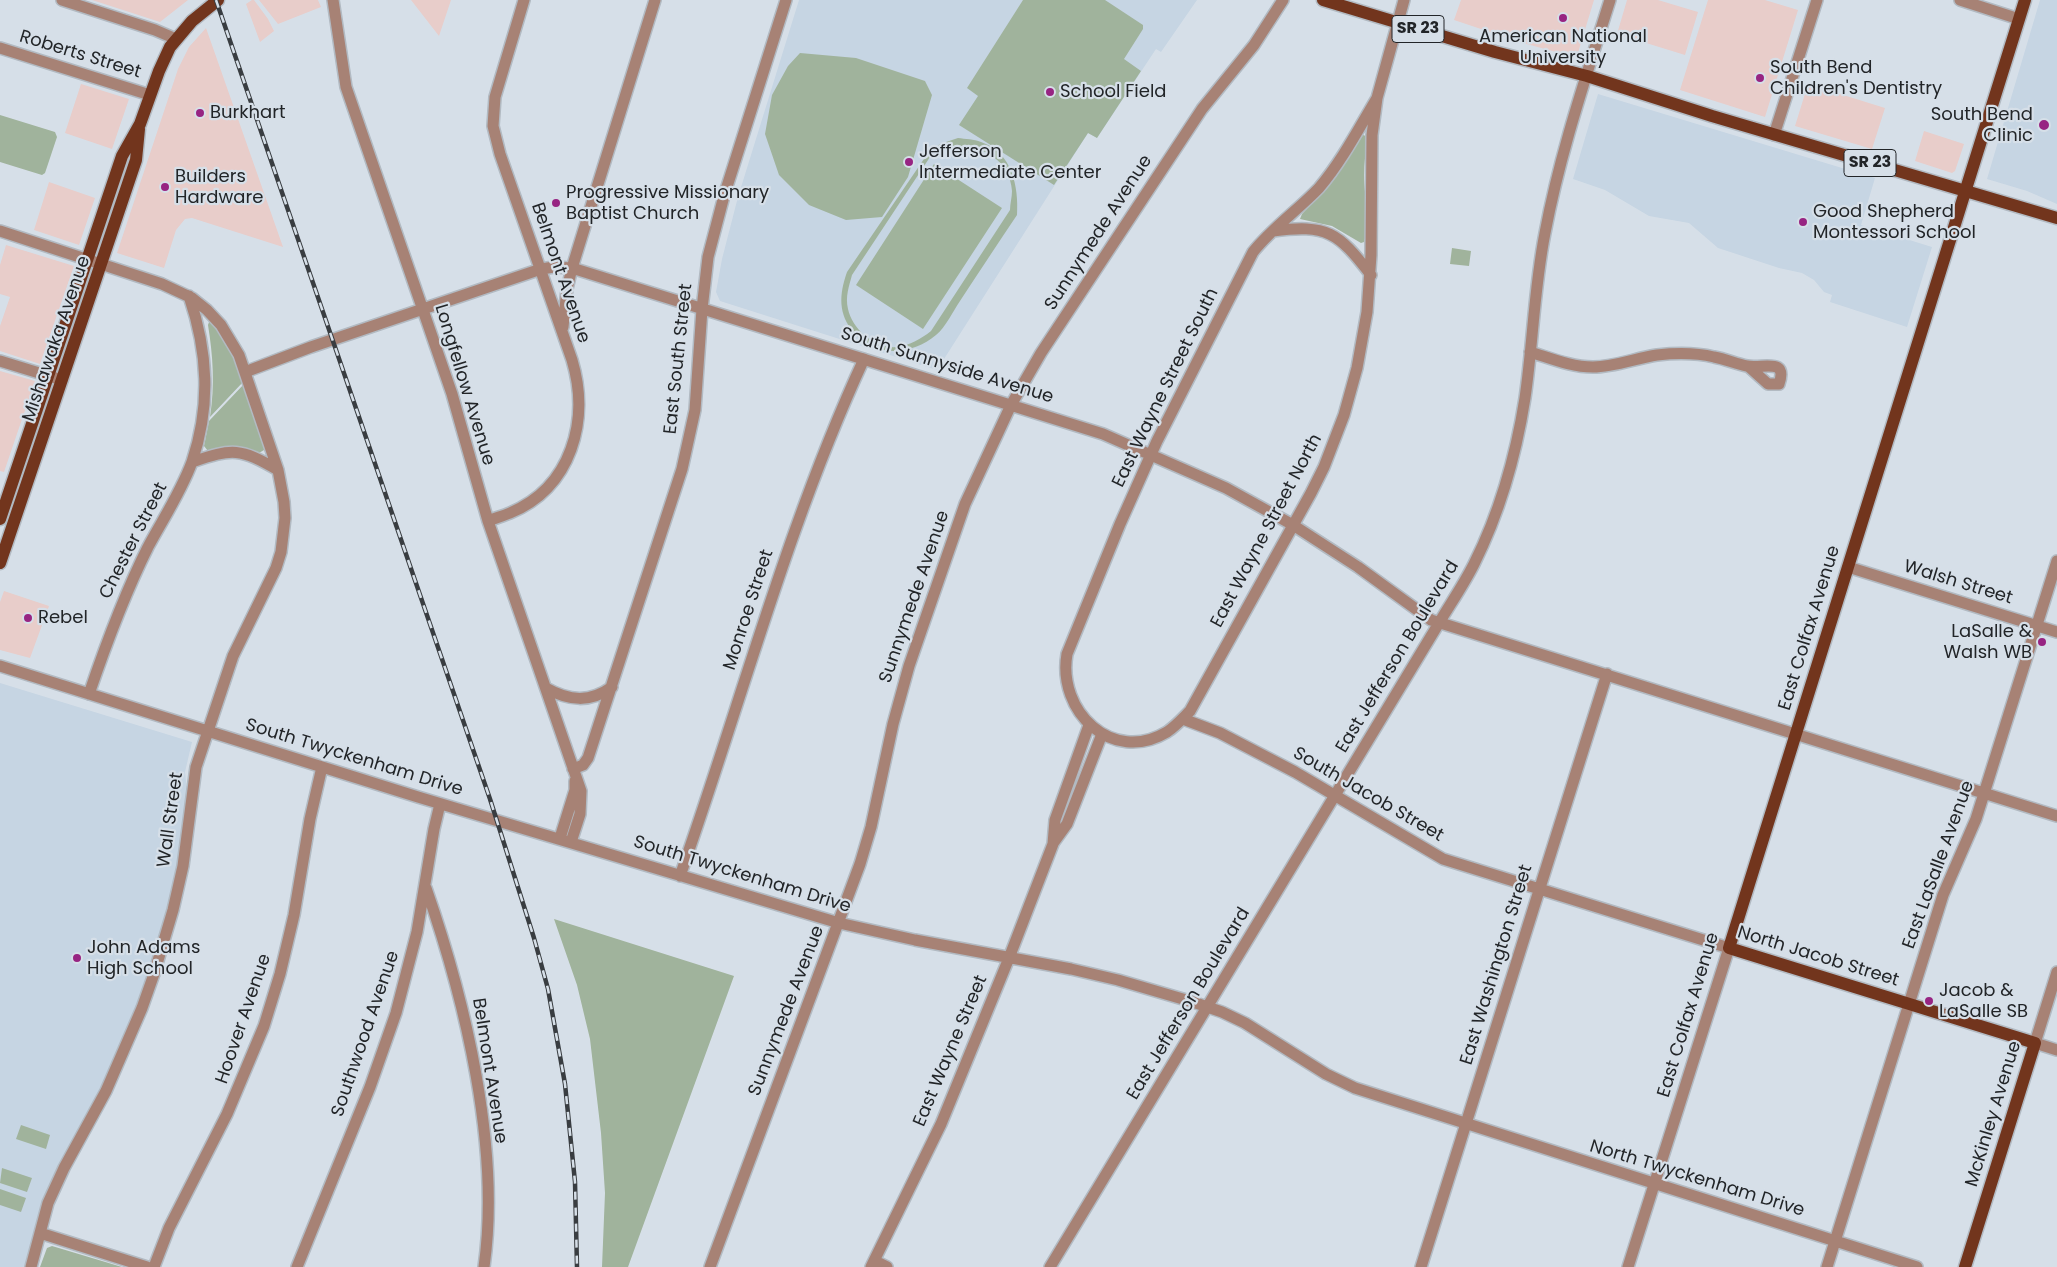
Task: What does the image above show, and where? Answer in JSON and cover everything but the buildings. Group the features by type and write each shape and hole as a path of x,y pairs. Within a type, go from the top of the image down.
{"main road":[{"name":"Mishawaka Avenue","path":"0,519 122,156 140,124 166,55 176,39 192,21 218,0"},
{"name":"SR 23","path":"1323,0 1495,52 1587,76 1774,135 2057,218"},
{"name":"East Colfax Avenue","path":"1729,948 2025,0"},
{"name":"Mishawaka Avenue","path":"0,563 4,538 62,380 136,160 140,124"},
{"name":"North Jacob Street","path":"1729,948 2035,1043"},
{"name":"McKinley Avenue","path":"1965,1267 2035,1043"}],"street":[{"path":"62,0 155,30 176,39"},
{"name":"Longfellow Avenue","path":"333,0 338,26 342,72 346,87 452,394 488,521 581,791 582,803 565,840"},
{"name":"Belmont Avenue","path":"488,521 510,513 542,491 558,473 574,443 580,400 577,377 563,332 500,154 493,126 494,97 524,0"},
{"path":"563,332 567,289 572,268 655,0"},
{"name":"East South Street","path":"574,773 588,758 682,469 695,410 702,308 708,257 714,231 786,0"},
{"name":"Sunnymede Avenue","path":"710,1267 839,923 871,827 900,697 965,504 1012,405 1041,353 1196,117 1254,45 1282,0"},
{"path":"1377,98 1404,0"},
{"name":"East Jefferson Boulevard","path":"1050,1267 1439,623 1473,565 1492,524 1518,435 1530,352 1537,281 1552,199 1564,146 1610,0"},
{"path":"1774,135 1817,0"},
{"path":"1960,0 2019,19"},
{"name":"Roberts Street","path":"0,48 150,95"},
{"name":"East Wayne Street South","path":"1089,725 1082,718 1068,690 1065,676 1067,654 1116,533 1175,403 1246,264 1257,247 1320,186 1346,150 1377,98"},
{"name":"East Wayne Street North","path":"1089,725 1102,734 1119,740 1143,740 1166,733 1183,719 1190,710 1324,466 1344,415 1362,345 1371,275 1372,135 1377,98"},
{"path":"1273,231 1299,228 1324,232 1342,241 1351,249 1371,275"},
{"name":"Wall Street","path":"0,231 162,284 189,296 222,325 239,354 278,470 285,518 281,552 269,585 233,656 196,767 183,866 173,910 154,974 142,1008 106,1091 64,1168 48,1203 31,1267"},
{"name":"South Sunnyside Avenue","path":"245,372 541,269 554,267 572,268 1083,427 1152,454 1226,488 1293,524 1358,567 1425,617 1439,623 2057,816"},
{"name":"Chester Street","path":"89,694 123,600 192,462 202,419 205,361 200,327 189,296"},
{"path":"1530,352 1573,365 1594,367 1608,366 1658,355 1675,354 1713,356 1748,366"},
{"name":"Monroe Street","path":"680,876 795,526 834,426 864,360"},
{"path":"0,361 62,380"},
{"path":"192,462 220,453 241,452 252,455 278,470"},
{"name":"East LaSalle Avenue","path":"1827,1267 1943,895 1972,830 2057,561"},
{"name":"Walsh Street","path":"1848,567 2057,632"},
{"name":"South Twyckenham Drive","path":"0,666 440,804 839,923 907,939 1118,980 1206,1007 1245,1023 1326,1074 1355,1088 1466,1125"},
{"name":"East Washington Street","path":"1421,1267 1607,674"},
{"path":"546,688 567,697 586,699 602,694 612,687"},
{"name":"South Jacob Street","path":"1183,719 1228,737 1335,795 1443,859 1540,888"},
{"name":"East Wayne Street","path":"1053,844 1055,820 1089,725"},
{"name":"East Wayne Street","path":"873,1264 941,1124 1053,844 1067,824 1102,734"},
{"name":"Hoover Avenue","path":"154,1267 168,1228 227,1114 264,1026 280,974 294,915 312,810 322,767"},
{"name":"Southwood Avenue","path":"297,1267 370,1087 387,1039 412,956 435,822 440,804"},
{"name":"Belmont Avenue","path":"425,886 451,964 471,1051 477,1088 488,1189 488,1232 484,1267"},
{"name":"North Jacob Street","path":"1540,888 1729,948"},
{"name":"East Colfax Avenue","path":"1628,1267 1729,948"},
{"name":"McKinley Avenue","path":"2035,1043 2057,972"},
{"name":"North Jacob Street","path":"2035,1043 2057,1050"},
{"name":"North Twyckenham Drive","path":"1466,1125 1917,1267"},
{"path":"40,1233 147,1267"},
{"path":"873,1264 887,1267"}],"shaded area":[{"path":"92,0 188,0 160,22"},
{"path":"254,0 268,19 274,31 260,42 246,4"},
{"path":"259,0 318,0 321,7 278,24"},
{"path":"411,0 451,0 439,36"},
{"name":"Jefferson Intermediate Center","path":"799,0 1197,0 1161,52 1156,49 1097,138 1088,133 937,370 720,301 716,292 722,259 738,197"},
{"path":"1461,0 1594,0 1577,56 1574,57 1523,43 1454,20"},
{"path":"1627,0 1658,0 1698,12 1685,55 1617,34"},
{"path":"1708,0 1765,0 1798,10 1765,117 1680,90"},
{"path":"2040,0 2057,0 2057,204 2027,191 1987,179"},
{"path":"206,28 283,247 192,218 185,219 176,230 164,268 117,253 178,69 189,47"},
{"path":"81,84 129,99 112,149 65,133"},
{"path":"1808,84 1885,108 1872,149 1795,126"},
{"path":"1598,94 1875,178 1861,225 1932,247 1907,327 1830,302 1832,295 1824,292 1814,280 1802,273 1779,268 1718,248 1689,223 1649,216 1605,190 1573,179"},
{"path":"1924,131 1964,144 1955,171 1952,173 1915,161"},
{"path":"49,182 95,198 79,245 34,230"},
{"path":"6,245 74,266 40,364 0,351 0,326 10,297 0,294 0,265"},
{"path":"0,371 35,381 4,472 0,471"},
{"path":"4,591 49,606 30,658 0,650 0,602"},
{"name":"John Adams High School","path":"0,683 192,742 185,772 188,799 177,870 160,938 139,1003 100,1093 45,1197 24,1267 0,1267"}],"green space":[{"name":"School Field","path":"1023,0 1105,0 1143,25 1143,29 1124,59 1141,71 1097,138 1088,133 1054,185 959,125 978,96 967,88"},
{"path":"800,53 856,58 925,81 932,95 908,177 882,217 846,220 809,205 779,175 765,134 772,95 788,66"},
{"path":"0,115 55,132 57,137 45,173 42,175 0,162"},
{"path":"1363,135 1367,139 1364,175 1367,226 1364,242 1361,243 1332,226 1300,219 1302,214 1336,177"},
{"path":"958,138 972,140 992,147 1000,154 1007,162 1015,182 1017,215 940,332 927,342 905,350 883,350 872,347 854,333 845,319 841,296 847,272 928,153 940,144","holes":["957,146 986,152 994,157 1006,171 1012,191 1010,210 931,331 923,337 902,346 889,347 881,345 859,330 850,316 847,300 852,275 930,157 941,150"]},
{"path":"934,164 1002,208 923,329 856,285"},
{"path":"1452,248 1471,251 1469,266 1450,264"},
{"path":"209,322 213,322 234,355 243,382 210,417 213,382"},
{"path":"244,384 265,446 264,450 259,453 232,446 208,451 204,446 209,421"},
{"path":"554,919 734,976 628,1267 602,1267 605,1193 601,1133 590,1039 577,985"},
{"path":"21,1125 50,1135 46,1149 16,1139"},
{"path":"2,1168 32,1178 27,1192 0,1183"},
{"path":"0,1189 26,1198 21,1212 0,1205"},
{"path":"52,1246 122,1267 40,1267 47,1248"}],"railway":[{"path":"216,0 490,799 534,938 548,989 565,1084 575,1182 577,1267"}],"place":[{"name":"American National University","path":"1563,18"},
{"name":"South Bend Children's Dentistry","path":"1760,78"},
{"name":"School Field","path":"1050,92"},
{"name":"Burkhart","path":"200,113"},
{"name":"South Bend Clinic","path":"2044,125"},
{"name":"Jefferson Intermediate Center","path":"909,162"},
{"name":"Builders Hardware","path":"165,187"},
{"name":"Progressive Missionary Baptist Church","path":"556,203"},
{"name":"Good Shepherd Montessori School","path":"1803,222"},
{"name":"Rebel","path":"28,618"},
{"name":"LaSalle & Walsh WB","path":"2042,642"},
{"name":"John Adams High School","path":"77,958"},
{"name":"Jacob & LaSalle SB","path":"1929,1001"}]}
